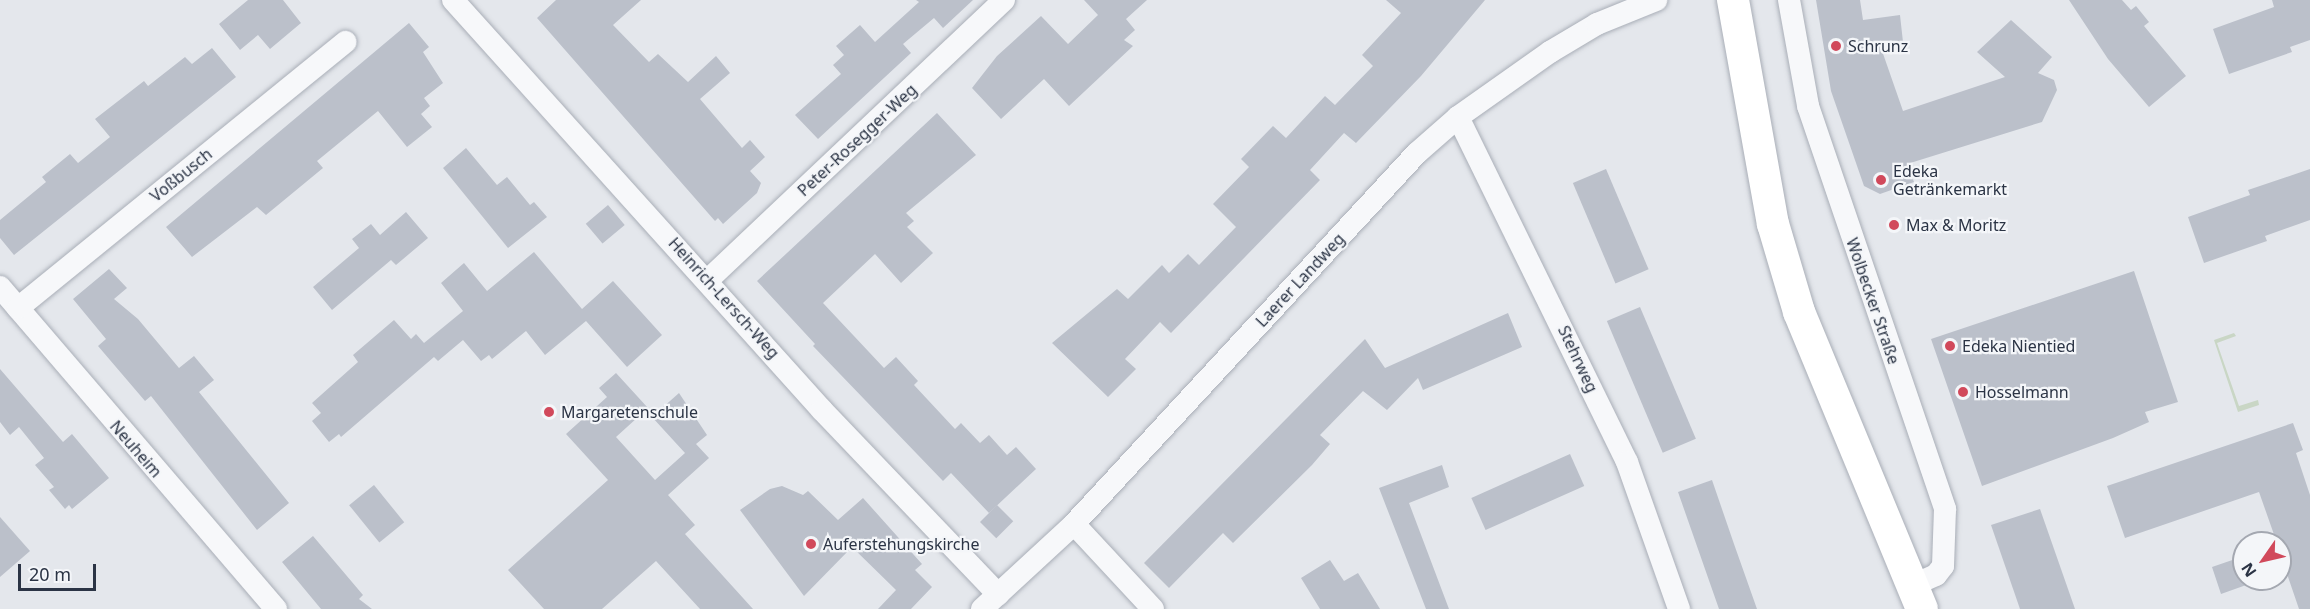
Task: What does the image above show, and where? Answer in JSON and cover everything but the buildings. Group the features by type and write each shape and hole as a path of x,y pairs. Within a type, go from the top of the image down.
{"main road":[{"name":"Wolbecker Straße","path":"1733,0 1773,224 1798,312 1918,597"}],"street":[{"name":"Heinrich-Lersch-Weg","path":"453,0 709,279 990,602"},
{"name":"Peter-Rosegger-Weg","path":"709,279 1004,0"},
{"name":"Wolbecker Straße","path":"1789,0 1808,106 1945,509 1943,566 1918,597"},
{"name":"Laerer Landweg","path":"990,602 1074,524 1417,153 1458,117 1550,52 1646,1"},
{"name":"Voßbusch","path":"18,308 345,42"},
{"name":"Stehrweg","path":"1458,117 1627,462 1679,609"},
{"name":"Neuheim","path":"0,287 276,609"},
{"path":"1074,524 1153,609"}],"green space":[{"path":"2234,333 2236,336 2217,343 2239,406 2258,400 2259,405 2238,412 2214,340"}],"place":[{"name":"Schrunz","path":"1836,46"},
{"name":"Edeka Getränkemarkt","path":"1881,180"},
{"name":"Max & Moritz","path":"1894,225"},
{"name":"Edeka Nientied","path":"1950,346"},
{"name":"Hosselmann","path":"1963,392"},
{"name":"Margaretenschule","path":"549,412"},
{"name":"Auferstehungskirche","path":"811,544"}]}
